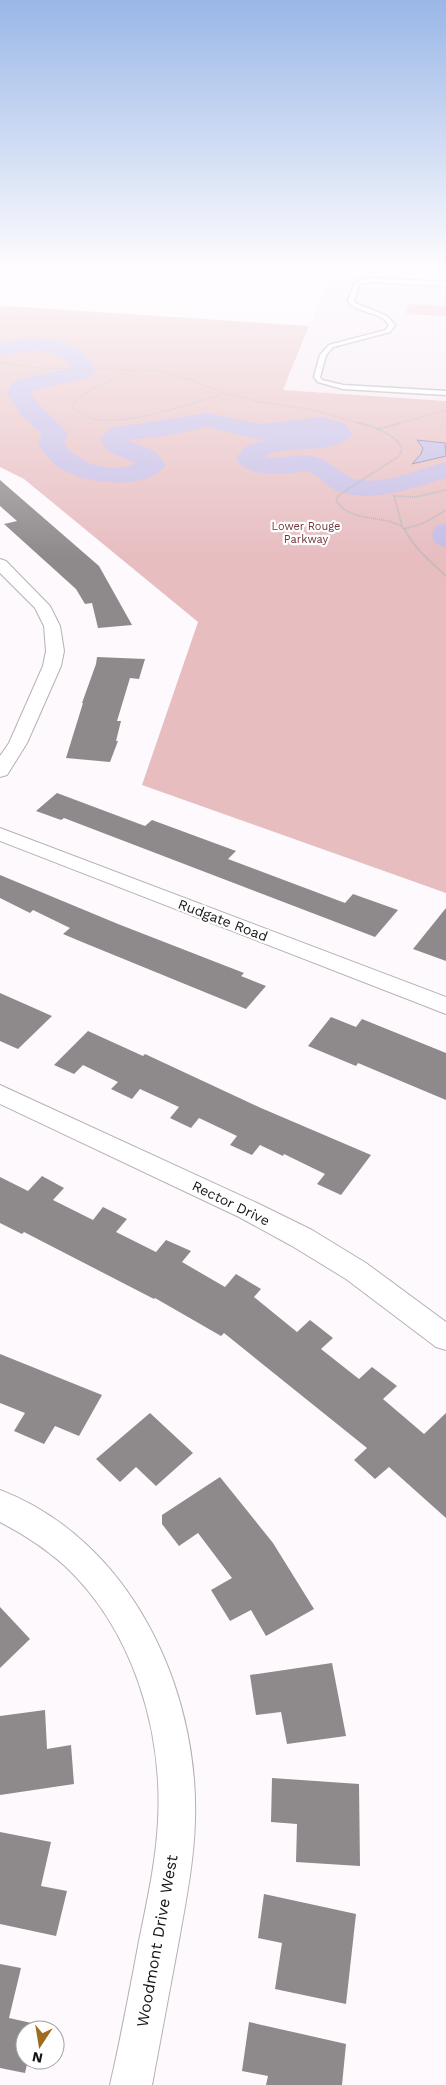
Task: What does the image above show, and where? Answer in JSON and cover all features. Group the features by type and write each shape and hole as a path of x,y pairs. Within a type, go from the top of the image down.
{"street":[{"path":"0,564 42,606 52,626 55,651 52,666 18,743 0,771"},
{"name":"Rudgate Road","path":"0,834 446,1006"},
{"name":"Rector Drive","path":"0,1094 248,1210 302,1238 356,1271 446,1338"},
{"name":"Woodmont Drive West","path":"0,1505 15,1511 50,1533 75,1553 112,1592 136,1630 154,1675 171,1734 177,1802 172,1876 131,2085"}],"lane":[{"path":"320,362 317,377 320,381 343,387 446,393"}],"path":[{"path":"0,363 38,368 164,372 224,393 261,402 308,409 378,429 400,444 402,449 399,456 339,495 336,500 343,510 365,518 392,522 402,526"},
{"path":"136,370 91,390 75,400 71,405 80,414 95,420 111,420 187,406 224,393"},
{"path":"378,429 446,410"},
{"path":"446,490 415,497 394,496 398,505 402,526 418,550 446,576"},
{"path":"404,529 424,523 446,510"}],"shaded area":[{"path":"295,362 446,362 446,401 283,390"},
{"path":"417,440 445,443 446,456 412,464 421,454 423,448"}],"green space":[{"name":"Lower Rouge Parkway","path":"0,362 294,362 283,390 446,401 446,893 142,785 198,622 24,479 0,467"}],"building":[{"path":"0,480 99,566 132,625 98,628 92,603 85,604 76,589 4,524 17,521 0,506"},
{"path":"97,657 145,659 139,679 130,678 117,721 121,721 116,741 118,741 110,762 66,758"},
{"path":"57,793 145,826 152,820 236,851 228,859 345,903 353,894 398,910 375,937 64,818 61,820 36,811"},
{"path":"0,875 244,973 241,976 266,986 246,1009 82,942 63,934 70,928 33,910 30,913 0,898"},
{"path":"446,908 446,961 413,949"},
{"path":"0,993 52,1016 18,1049 0,1041"},
{"path":"331,1017 356,1027 362,1019 446,1053 446,1100 358,1063 356,1066 308,1046"},
{"path":"88,1031 143,1056 145,1054 261,1108 371,1155 341,1195 317,1184 325,1174 284,1154 283,1156 260,1145 252,1155 230,1145 237,1136 199,1118 191,1128 170,1118 179,1107 140,1089 132,1099 111,1089 118,1082 83,1065 74,1074 54,1065"},
{"path":"42,1176 64,1188 53,1200 93,1220 103,1207 127,1219 116,1232 156,1252 166,1240 191,1251 182,1262 225,1287 236,1274 261,1289 254,1297 297,1332 310,1320 333,1338 321,1349 359,1379 372,1367 397,1386 383,1399 424,1434 446,1413 446,1518 389,1467 375,1479 354,1460 367,1448 224,1333 221,1336 155,1298 24,1232 22,1234 0,1223 0,1177 28,1191"},
{"path":"0,1354 102,1395 79,1436 55,1426 44,1444 14,1431 25,1413 0,1403"},
{"path":"150,1413 193,1453 156,1486 136,1467 120,1482 96,1459"},
{"path":"220,1477 273,1543 314,1609 266,1636 251,1610 230,1621 211,1590 232,1578 198,1533 179,1546 162,1524 162,1515"},
{"path":"0,1607 30,1639 0,1668"},
{"path":"332,1663 346,1736 287,1744 281,1712 256,1715 250,1675"},
{"path":"45,1710 47,1749 71,1745 74,1784 0,1795 0,1716"},
{"path":"272,1778 359,1784 360,1866 296,1862 297,1824 271,1822"},
{"path":"0,1832 51,1842 41,1886 67,1891 56,1936 0,1924"},
{"path":"264,1894 356,1914 346,2004 275,1989 282,1943 258,1938"},
{"path":"0,1964 21,1968 9,2018 18,2020 15,2020 15,2070 26,2070 25,2073 0,2068"},
{"path":"249,2022 346,2044 342,2085 266,2085 268,2076 242,2071"}],"waterway":[{"path":"80,362 83,370 81,373 27,384 20,388 19,393 30,410 55,433 51,443 59,454 69,463 97,474 127,474 141,471 153,465 147,458 116,446 113,439 119,433 165,428 207,420 261,432 324,425 338,430 339,434 330,438 264,448 253,452 249,459 254,463 268,466 314,465 323,469 341,483 352,487 390,486 446,470"},
{"path":"446,532 446,538"}]}
